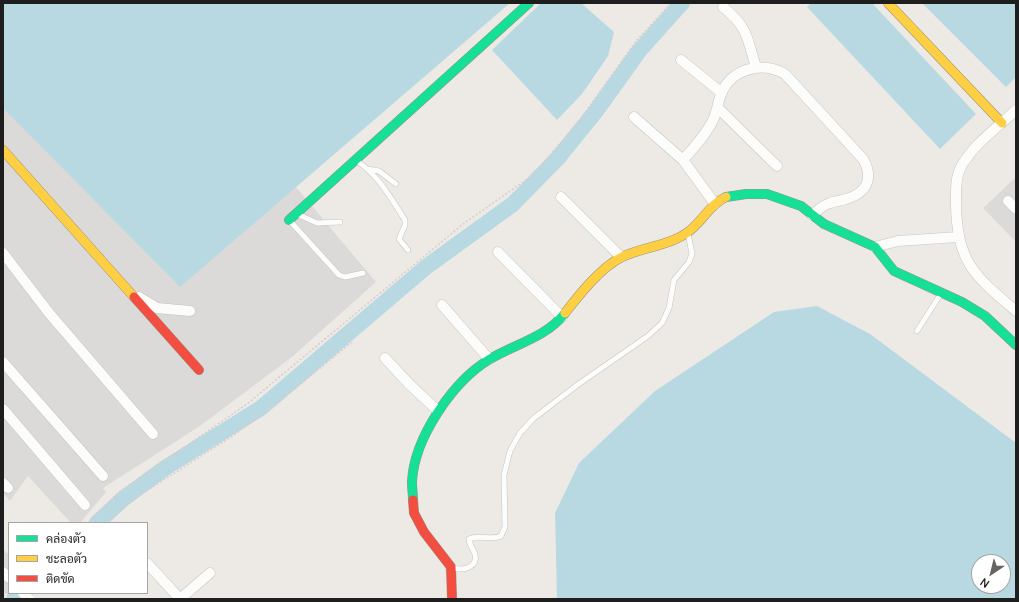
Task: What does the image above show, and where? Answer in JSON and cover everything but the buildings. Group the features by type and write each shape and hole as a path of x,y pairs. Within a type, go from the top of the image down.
{"street":[{"path":"293,217 529,3"},
{"path":"888,3 1002,123"},
{"path":"723,7 737,18 744,28 756,67"},
{"path":"681,60 722,93"},
{"path":"682,160 702,137 714,118 722,93 734,76 756,67 769,67 785,74 863,159 868,168 869,176 867,184 861,190 846,199 831,202 823,206 812,215"},
{"path":"718,108 777,166"},
{"path":"1016,110 970,154 960,170 956,193 958,237 965,259 982,282 1016,311"},
{"path":"634,117 682,160 715,204"},
{"path":"3,150 199,370"},
{"path":"452,599 451,567 424,532 414,513 412,481 420,447 438,411 458,385 489,359 549,329 562,317 579,294 598,275 621,257 666,242 688,232 715,204 725,197 746,194 767,194 801,206 824,224 875,247 894,271 942,292 985,316 1016,345"},
{"path":"561,197 621,257"},
{"path":"1008,201 1016,209"},
{"path":"875,247 898,241 958,237"},
{"path":"498,252 562,317"},
{"path":"3,253 49,313 153,434"},
{"path":"127,289 157,308 190,311"},
{"path":"442,305 489,359"},
{"path":"385,358 409,384 438,411"},
{"path":"3,362 103,476"},
{"path":"3,409 85,505"},
{"path":"148,564 180,599 210,573"}],"lane":[{"path":"356,160 368,169 382,183 405,220 405,225 399,239 408,250"},
{"path":"368,169 379,171 396,184"},
{"path":"293,217 317,223 340,222"},
{"path":"293,217 341,276 363,273"},
{"path":"451,567 460,570 469,568 474,564 476,556 469,543 470,539 473,537 495,539 501,536 505,527 504,475 510,451 520,433 534,418 580,383 648,336 662,323 669,308 674,280 689,262 692,254 688,232"},
{"path":"917,331 942,292"}],"path":[{"path":"89,522 119,492 247,404 463,224 533,175 576,125 637,40 670,3"},
{"path":"107,522 126,504 231,437 272,407 352,343 337,329"}],"shaded area":[{"path":"3,71 285,174 376,282 292,357 200,426 103,488 106,492 81,522 70,522 28,476 10,501 3,493"},
{"path":"1016,177 1016,242 983,208"},
{"path":"3,549 8,554 8,592 3,594"}],"water":[{"path":"3,3 510,3 180,287 3,108"},
{"path":"541,3 581,3 614,32 608,56 582,94 557,120 492,50"},
{"path":"811,3 872,3 976,114 940,149 807,7"},
{"path":"922,3 1016,3 1016,77 1006,87"},
{"path":"817,306 870,334 1016,443 1016,599 557,599 555,513 579,463 655,391 774,312"}],"waterway":[{"path":"98,522 123,499 165,468 261,408 426,267 513,204 558,158 596,111 639,51 682,3"},
{"path":"14,599 20,594"}],"traffic: fast":[{"path":"289,220 529,3"},
{"path":"726,197 746,194 767,194 801,206 824,224 875,247 894,271 962,302 985,316 1016,345"},
{"path":"413,500 412,482 414,465 420,447 438,412 462,381 490,359 540,334 558,321 565,313"}],"traffic: slow":[{"path":"888,3 1002,123"},
{"path":"3,150 134,297"},
{"path":"565,313 598,274 606,267 622,257 681,237 693,228 715,204 726,197"}],"traffic: jam":[{"path":"134,297 199,370"},
{"path":"413,500 414,513 424,532 451,567 452,599"}]}
